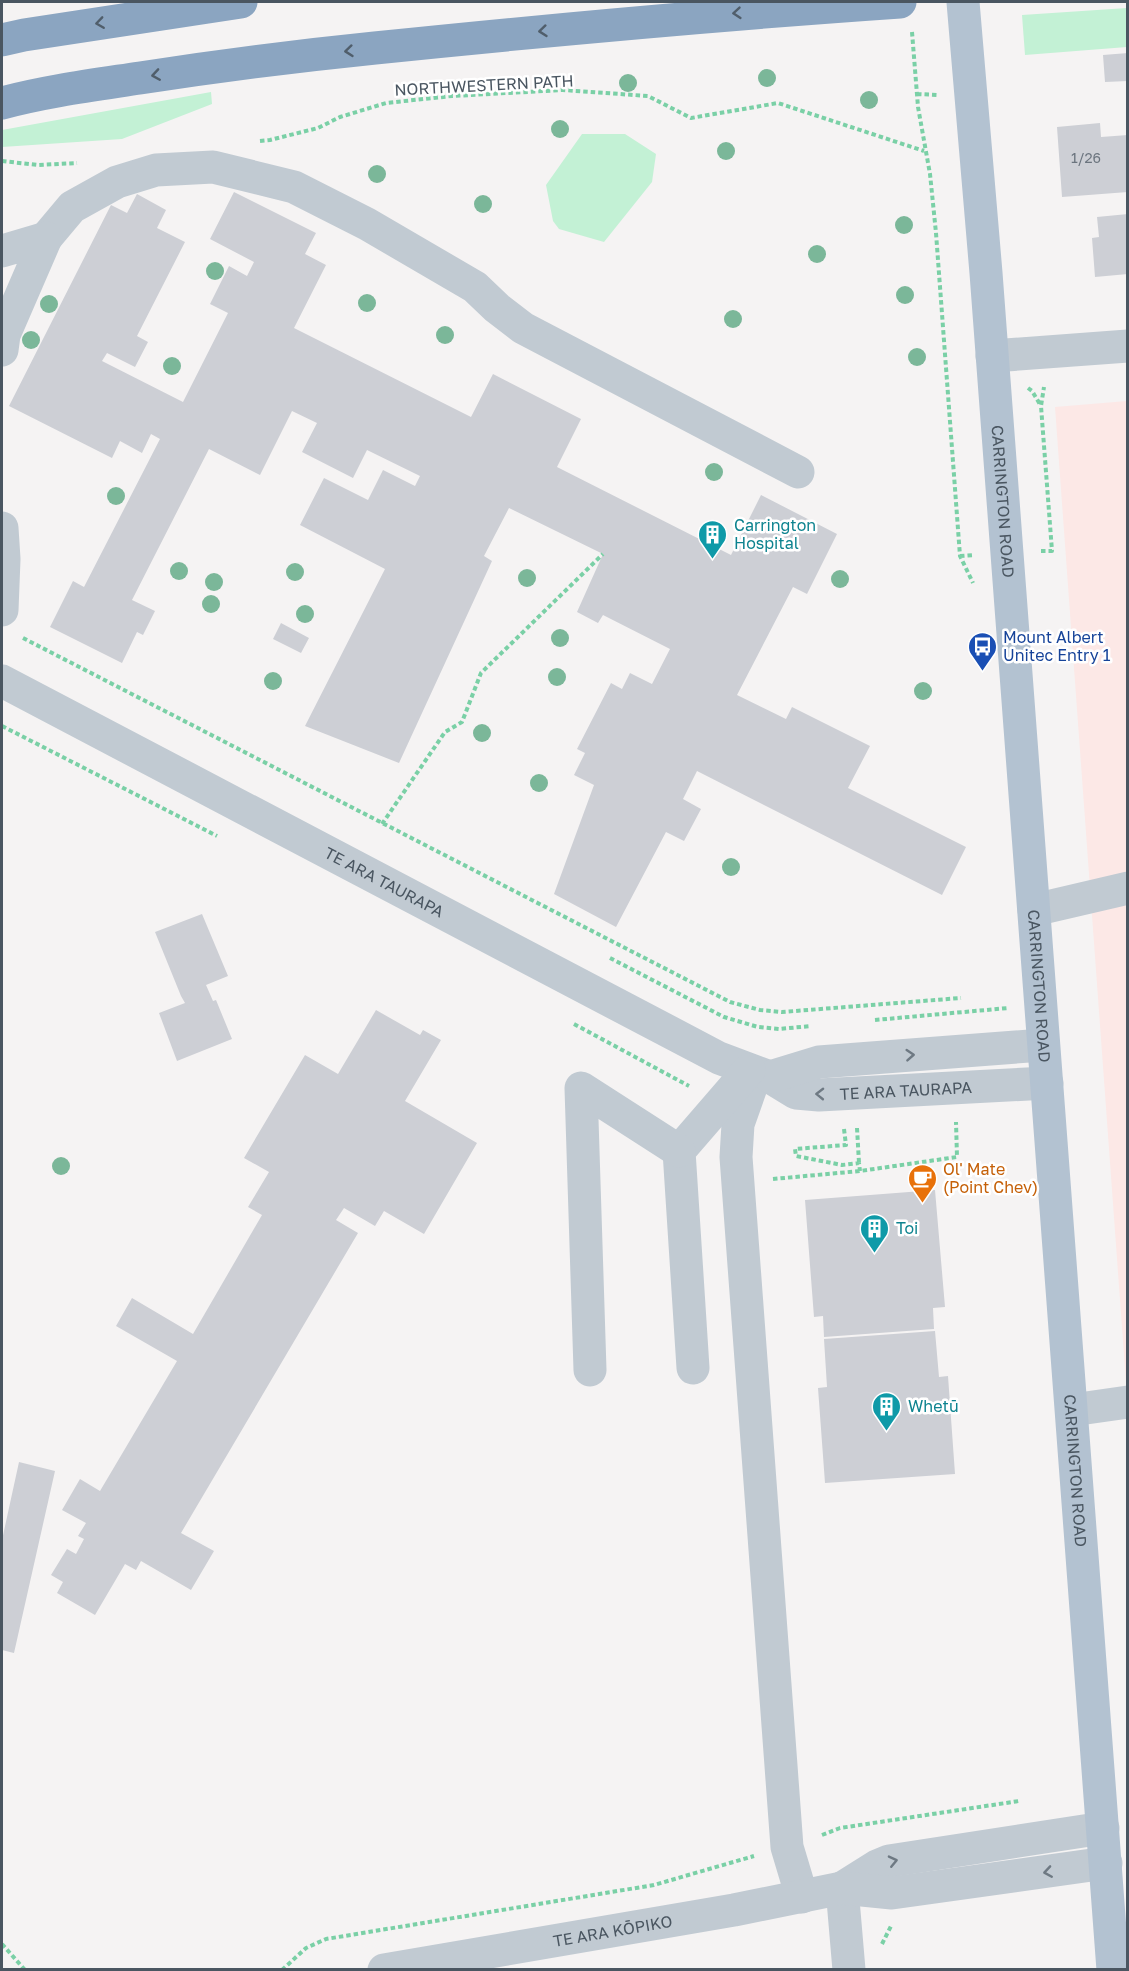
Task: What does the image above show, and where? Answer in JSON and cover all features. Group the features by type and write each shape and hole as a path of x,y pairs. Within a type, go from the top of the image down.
{"highway":[{"path":"2,40 241,2"},
{"path":"2,103 35,94 165,74 329,53 595,26 906,14"}],"main road":[{"name":"CARRINGTON ROAD","path":"964,12 992,356 1113,1970"}],"street":[{"path":"2,350 4,335 46,238 72,207 117,182 156,170 213,167 294,187 368,224 475,287 497,308 523,327 798,472"},
{"path":"2,251 46,238"},
{"path":"992,356 1128,346"},
{"path":"2,528 4,559 2,610"},
{"name":"TE ARA TAURAPA","path":"2,681 719,1058 758,1073 796,1093 819,1095 1047,1083"},
{"path":"1034,910 1128,888"},
{"name":"TE ARA TAURAPA","path":"758,1073 819,1062 1043,1045"},
{"path":"693,1368 679,1151 758,1073"},
{"path":"758,1073 738,1124 736,1157 788,1847 802,1897"},
{"path":"590,1370 580,1088 679,1151"},
{"path":"1072,1410 1128,1402"},
{"name":"TE ARA KŌPIKO","path":"842,1888 877,1866 889,1862 1103,1828"},
{"name":"TE ARA KŌPIKO","path":"384,1970 802,1897 842,1888 892,1893 1106,1863"},
{"path":"842,1888 849,1970"}],"path":[{"path":"906,14 924,151 930,174 936,233 960,556"},
{"name":"NORTHWESTERN PATH","path":"259,141 318,128 340,117 386,103 452,96 563,90 648,96 691,118 778,103 924,151"},
{"path":"2,161 38,165 82,163"},
{"path":"1022,385 1032,391 1041,406"},
{"path":"1039,551 1052,551 1041,406 1043,392"},
{"path":"382,824 445,732 462,722 481,673 603,554"},
{"path":"23,638 738,1005 782,1012 961,998"},
{"path":"600,953 724,1017 768,1028 813,1026"},
{"path":"871,1021 1000,1009"},
{"path":"766,1179 860,1171 957,1157 956,1121"},
{"path":"857,1124 860,1171"},
{"path":"844,1125 846,1145 795,1149 796,1156 842,1165 859,1163"},
{"path":"282,1970 306,1948 326,1939 654,1885 788,1847 840,1828 1019,1801"},
{"path":"2,1944 25,1970"}],"shaded area":[{"path":"1127,401 1127,1396 1055,407"}],"green space":[{"path":"1127,8 1127,47 1025,55 1022,15"},
{"path":"211,92 212,104 122,139 2,147 2,130"},
{"path":"582,134 625,134 656,154 652,182 604,242 559,229 553,221 546,185"}],"building":[{"path":"1128,53 1128,81 1105,82 1103,55"},
{"path":"1100,123 1101,137 1128,135 1128,192 1062,197 1057,127"},
{"name":"Carrington Hospital","path":"234,192 316,233 305,254 326,265 294,328 471,417 493,374 581,419 557,467 731,555 761,495 837,534 807,594 793,587 737,695 786,719 792,707 870,746 848,788 966,847 942,895 697,771 683,799 701,809 684,841 666,832 616,927 554,894 594,785 574,775 585,753 577,749 611,683 622,689 630,673 652,684 670,649 603,615 598,623 577,612 603,554 509,508 484,556 492,561 399,763 305,726 385,569 300,525 324,478 368,500 383,470 415,486 420,476 367,450 353,478 302,452 317,423 292,411 260,475 209,449 132,600 155,611 143,635 137,632 122,663 50,627 73,581 84,587 160,439 151,434 142,453 120,441 112,458 9,406 111,205 127,213 137,194 166,210 157,228 185,242 137,336 148,342 135,367 107,353 102,361 183,402 228,313 210,304 229,266 247,276 254,262 210,239"},
{"path":"1128,214 1128,274 1095,277 1092,238 1099,237 1097,217"},
{"path":"281,623 309,638 301,653 273,639"},
{"path":"202,914 228,976 206,985 213,1001 216,1000 232,1039 177,1061 159,1013 185,1003 155,932"},
{"path":"376,1010 420,1035 423,1030 441,1040 405,1101 477,1143 424,1234 384,1211 375,1226 344,1208 336,1220 358,1233 181,1533 214,1551 191,1590 141,1561 136,1570 125,1564 95,1615 57,1593 63,1582 51,1575 67,1549 76,1554 84,1539 78,1536 86,1523 62,1510 80,1479 100,1491 177,1361 116,1326 132,1298 193,1334 262,1215 248,1207 269,1172 244,1158 305,1055 338,1074"},
{"name":"Toi","path":"935,1190 945,1307 933,1308 934,1329 824,1337 823,1316 814,1317 805,1200"},
{"name":"Whetū","path":"935,1331 939,1377 948,1376 955,1474 825,1483 818,1388 827,1387 824,1339"},
{"path":"19,1462 55,1471 14,1653 2,1650 2,1540"}],"place":[{"name":"Carrington Hospital","path":"713,560"},
{"name":"Mount Albert Unitec Entry 1","path":"982,672"},
{"name":"Ol' Mate (Point Chev)","path":"922,1204"},
{"name":"Toi","path":"875,1254"},
{"name":"Whetū","path":"887,1432"}]}
